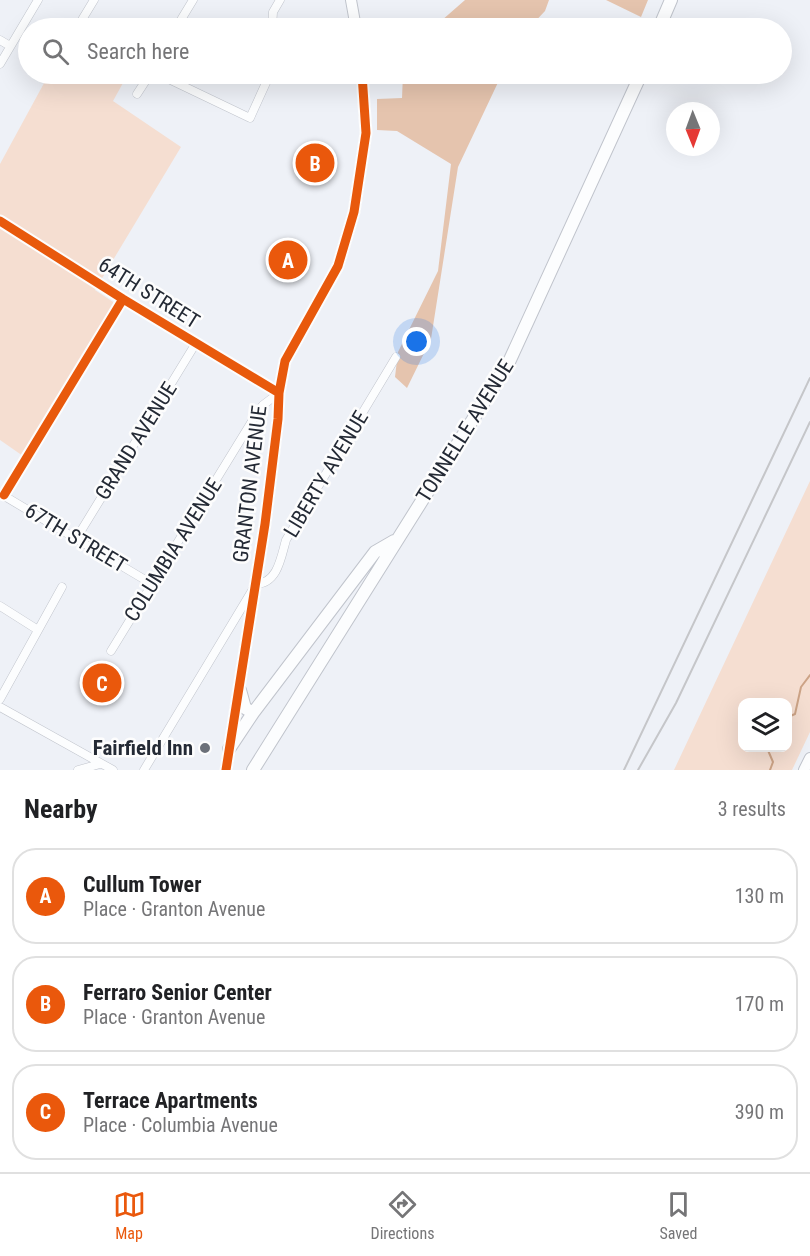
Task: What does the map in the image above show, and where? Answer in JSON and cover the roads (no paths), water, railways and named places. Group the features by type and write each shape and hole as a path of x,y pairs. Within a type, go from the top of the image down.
{"main road":[{"path":"663,18 671,0"},
{"name":"TONNELLE AVENUE","path":"253,770 512,357 636,84"},
{"path":"229,749 253,713 375,552 395,541"},
{"path":"240,690 245,708 253,713"}],"street":[{"path":"27,18 38,0"},
{"path":"83,18 94,0"},
{"path":"182,18 193,0"},
{"path":"273,18 273,12 280,0"},
{"path":"351,0 354,18"},
{"path":"0,64 18,33"},
{"path":"0,40 10,46"},
{"path":"138,94 144,84"},
{"path":"179,84 250,118 265,84"},
{"name":"GRANTON AVENUE","path":"226,770 256,584 275,451 279,393 285,361 338,266 354,212 366,133 363,84"},
{"name":"64TH STREET","path":"0,221 123,299 279,393"},
{"path":"2,494 123,299"},
{"name":"GRAND AVENUE","path":"76,539 196,344"},
{"name":"LIBERTY AVENUE","path":"144,770 256,584 263,583 275,573 286,540 396,357"},
{"name":"COLUMBIA AVENUE","path":"111,651 257,413 263,405 279,393"},
{"name":"67TH STREET","path":"2,494 152,584"},
{"path":"0,699 62,587"},
{"path":"0,606 38,630"},
{"path":"0,707 113,770"},
{"path":"804,770 810,758"},
{"path":"78,770 100,764"}],"waterway":[{"path":"792,715 795,714 801,687 810,675"},
{"path":"769,752 773,762 770,770"}],"railway":[{"path":"624,770 810,378"},
{"path":"638,770 676,703 810,422"}],"place":[{"name":"Ferraro Senior Center","path":"315,163"},
{"name":"Cullum Tower","path":"288,260"},
{"name":"Terrace Apartments","path":"102,683"},
{"name":"Fairfield Inn","path":"205,748"}]}
